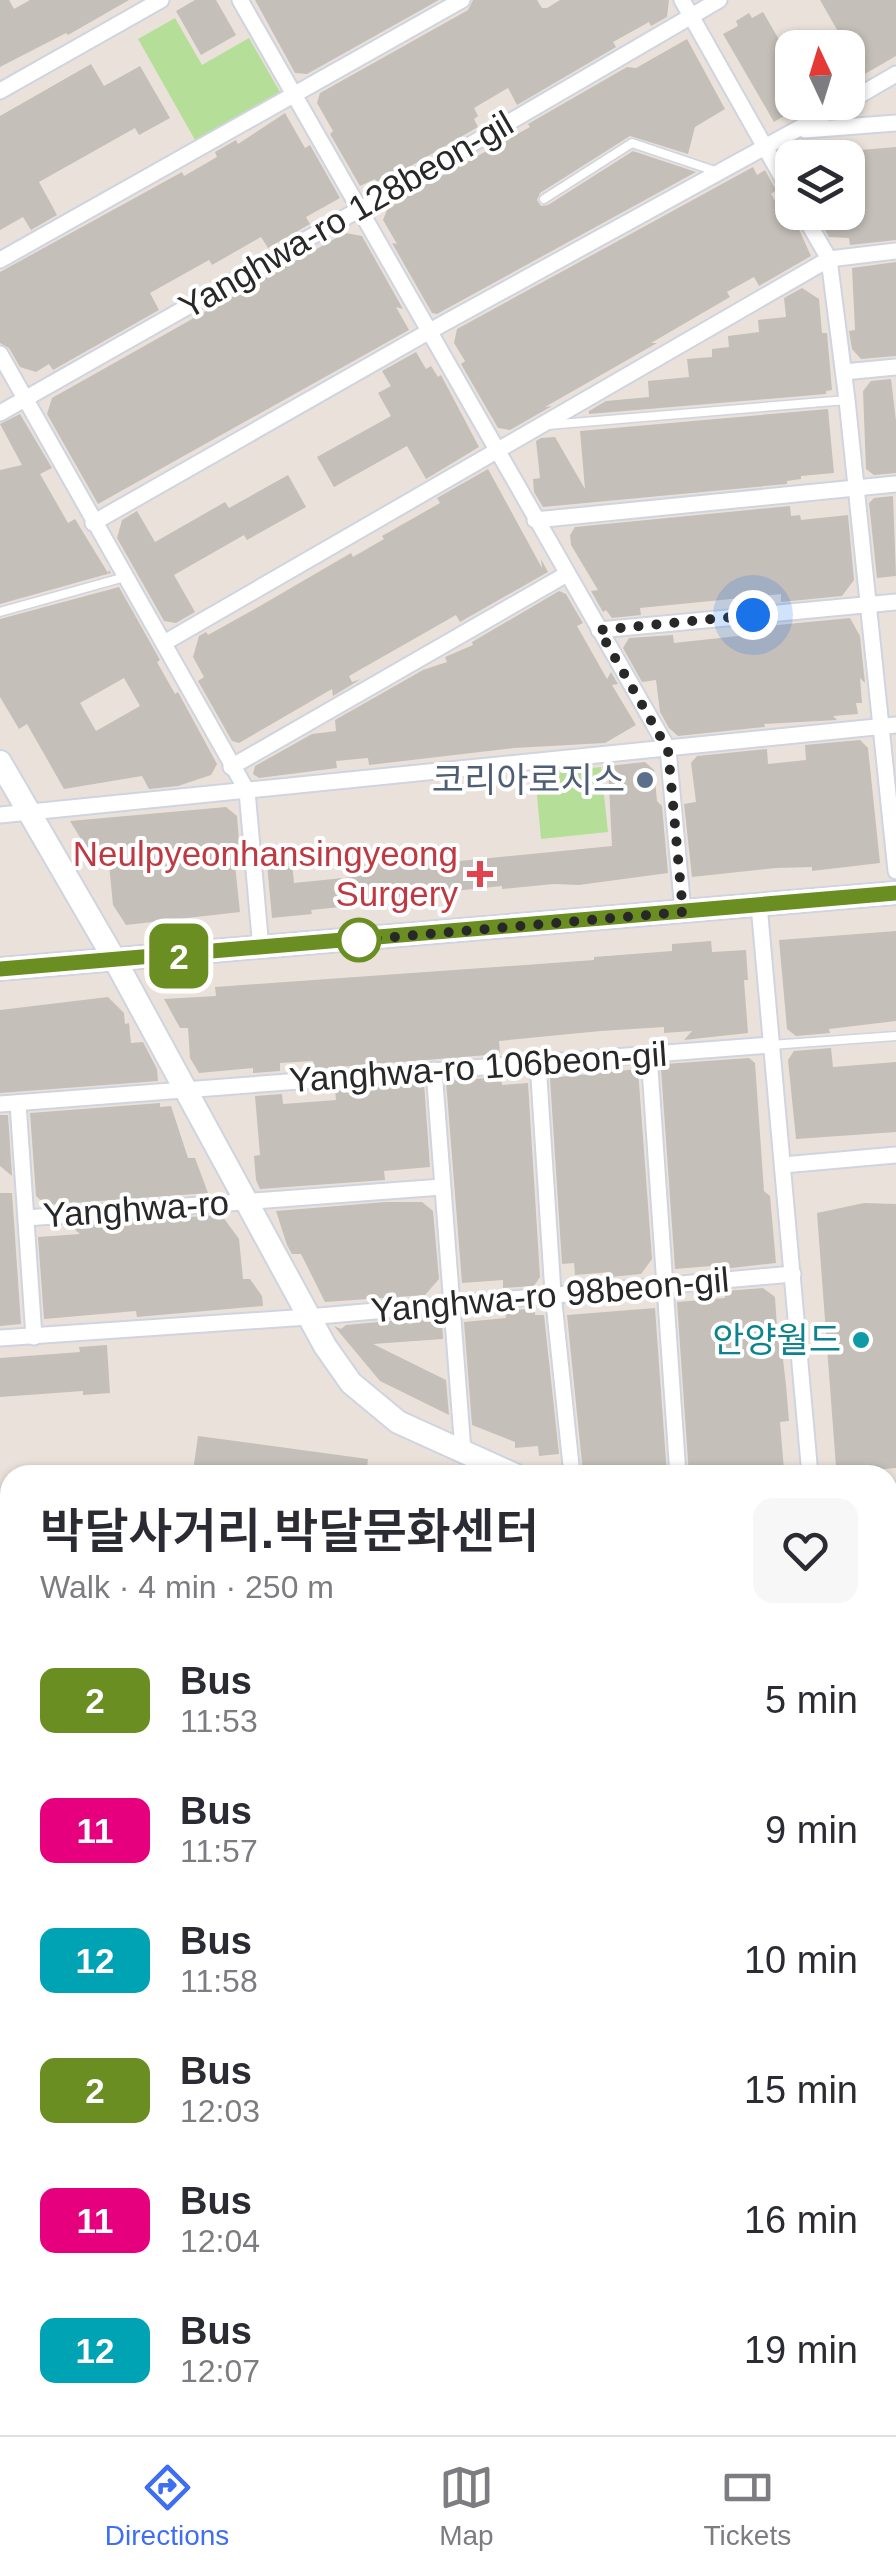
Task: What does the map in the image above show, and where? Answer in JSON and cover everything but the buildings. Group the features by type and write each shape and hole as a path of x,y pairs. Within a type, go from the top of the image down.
{"street":[{"path":"0,91 161,0"},
{"path":"240,0 668,750 683,912"},
{"path":"0,260 462,0"},
{"path":"682,0 775,165"},
{"name":"Yanghwa-ro 128beon-gil","path":"0,412 719,0"},
{"path":"865,92 896,74"},
{"path":"93,523 428,332 817,120"},
{"path":"800,130 896,123"},
{"path":"812,230 829,259 844,372 868,604 888,726 896,871"},
{"path":"164,644 829,259 896,251"},
{"path":"0,354 248,792 262,949"},
{"path":"844,372 896,367"},
{"path":"536,520 896,484"},
{"path":"231,767 568,574"},
{"path":"599,630 896,602"},
{"path":"0,814 888,726"},
{"name":"Yanghwa-ro","path":"0,762 116,962 308,1316 351,1383 398,1422 493,1465"},
{"path":"0,969 896,893"},
{"path":"759,906 809,1465"},
{"name":"Yanghwa-ro 106beon-gil","path":"0,1104 771,1046"},
{"path":"649,1054 677,1465"},
{"path":"538,1063 553,1293 571,1465"},
{"path":"434,1070 463,1451"},
{"path":"18,1103 34,1337"},
{"path":"783,1165 896,1155"},
{"name":"Yanghwa-ro","path":"26,1218 442,1187"},
{"name":"Yanghwa-ro 98beon-gil","path":"0,1338 793,1274"}],"lane":[{"path":"544,199 632,143 720,172"},
{"path":"544,426 847,400"},
{"path":"0,612 125,576"},
{"path":"771,1046 896,1036"}],"green space":[{"path":"175,18 202,65 249,38 280,92 195,140 138,39"},
{"path":"601,767 608,832 541,839 535,774"}],"bus line":[{"name":"2","path":"0,969 896,893"}],"place":[{"name":"코리아로지스","path":"645,780"},
{"name":"Neulpyeonhansingyeong Surgery","path":"480,874"},
{"name":"안양월드","path":"861,1340"}],"route":[{"path":"359,940 683,912 668,750 599,630 753,615"}]}
